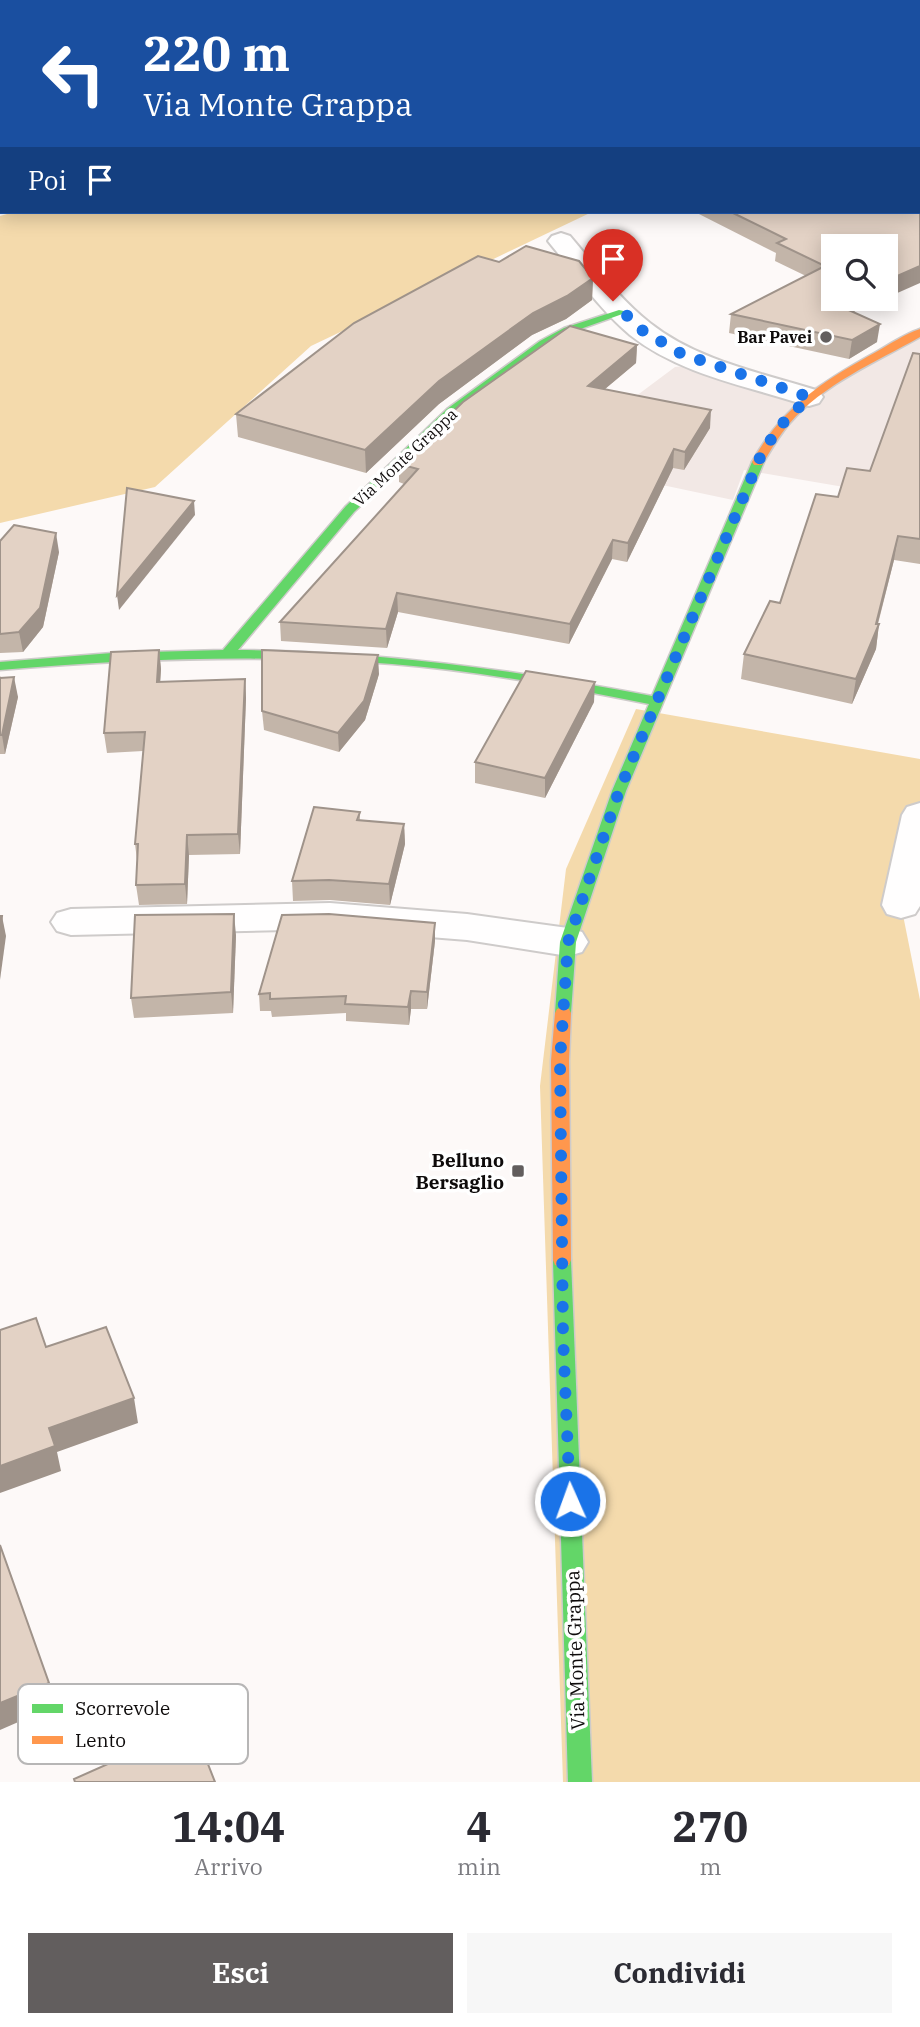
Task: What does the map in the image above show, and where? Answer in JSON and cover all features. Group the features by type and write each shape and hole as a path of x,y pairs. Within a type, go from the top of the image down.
{"street":[{"path":"561,241 623,312 651,338 682,354 809,397"},
{"name":"Via Monte Grappa","path":"228,653 350,509 451,412 544,343 568,330 623,312"},
{"name":"Via Monte Grappa","path":"580,1782 563,1336 560,1061 568,942 619,791 762,453 780,426 809,397 920,332"},
{"path":"0,666 85,657 228,653 398,661 512,674 658,701"},
{"path":"901,905 920,815"},
{"path":"71,922 330,916 467,927 568,942"}],"shaded area":[{"path":"588,214 311,346 155,487 0,523 0,216"},
{"path":"920,327 920,500 744,470 733,500 549,461 675,367 717,363 806,392"},
{"path":"636,709 920,759 920,815 901,905 920,1000 920,1782 563,1782 540,1086 566,869"}],"building":[{"path":"735,214 920,214 920,266 898,276 898,234 821,234 821,264 777,243 786,239"},
{"path":"526,246 579,261 593,278 567,296 533,313 439,381 365,450 236,414 354,323 478,256 499,262"},
{"path":"821,268 821,311 851,311 880,324 852,340 731,314"},
{"path":"570,326 637,345 588,386 711,410 685,452 674,449 628,543 613,540 570,624 397,593 386,629 280,622 418,469 399,464 463,402"},
{"path":"913,353 920,354 920,539 898,536 876,624 879,624 856,679 744,654 770,601 780,603 816,494 838,497 847,468 870,471"},
{"path":"127,488 194,501 117,595"},
{"path":"14,525 56,533 40,608 19,632 0,634 0,541"},
{"path":"159,650 157,682 245,679 238,834 187,835 185,884 136,885 138,844 135,844 145,732 104,733 111,652"},
{"path":"262,650 378,655 364,701 338,733 262,711"},
{"path":"526,671 595,682 545,778 475,762"},
{"path":"14,677 2,735 0,735 0,678"},
{"path":"314,807 360,812 357,820 404,824 389,884 329,880 292,881"},
{"path":"234,914 231,992 131,998 135,915"},
{"path":"329,914 435,923 427,992 411,991 408,1007 345,1004 346,996 270,999 270,993 259,994 282,915"},
{"path":"36,1318 46,1347 106,1327 134,1398 49,1428 55,1446 0,1466 0,1330"},
{"path":"0,1545 49,1683 18,1684 18,1696 0,1703"},
{"path":"108,1764 208,1764 215,1782 75,1782 74,1779"}],"traffic: fast":[{"path":"228,653 350,509 451,412 544,343 568,330 623,312"},
{"path":"563,1013 568,942 619,791 758,462"},
{"path":"0,666 169,655 337,656 475,669 658,701"},
{"path":"562,1260 580,1782"}],"traffic: slow":[{"path":"758,462 771,439 806,401 851,371 920,332"},
{"path":"562,1260 560,1061 563,1013"}],"place":[{"name":"Bar Pavei","path":"826,337"},
{"name":"Belluno Bersaglio","path":"518,1171"}],"route":[{"path":"570,1501 563,1336 560,1061 568,942 619,791 762,453 780,426 809,397 682,354 651,338 613,301"}]}
